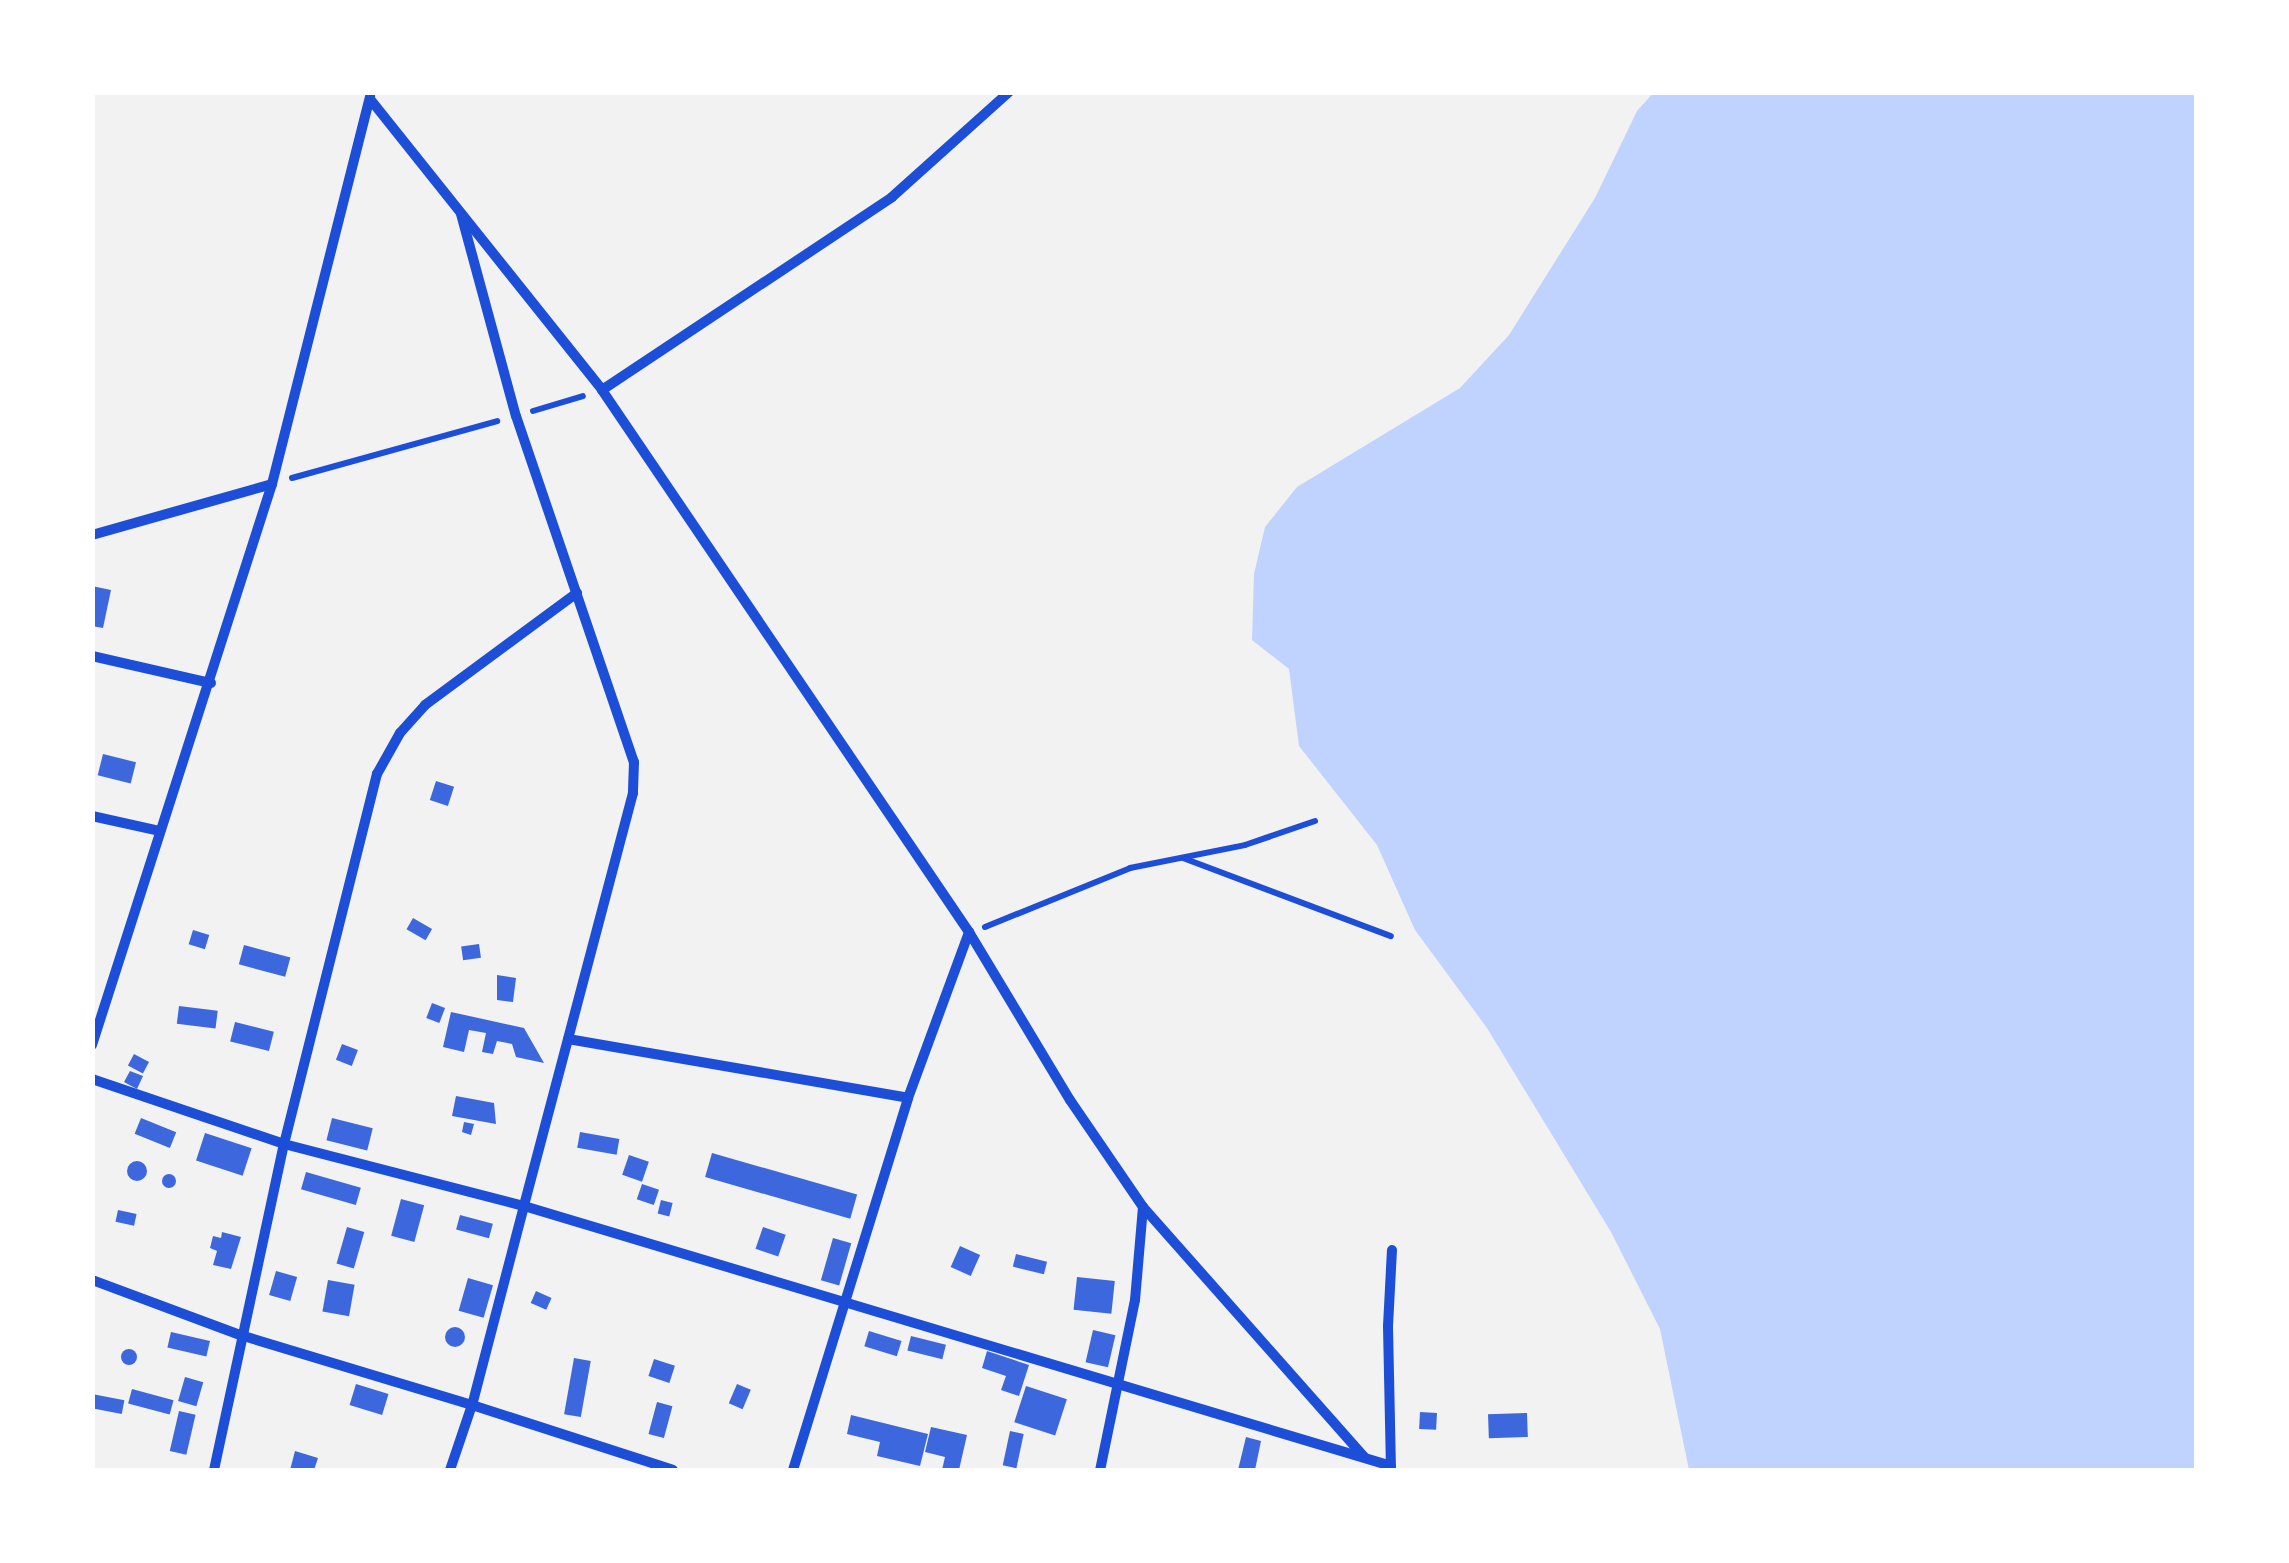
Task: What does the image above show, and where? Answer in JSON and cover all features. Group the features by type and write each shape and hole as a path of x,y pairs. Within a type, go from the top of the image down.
{"street":[{"path":"602,390 892,197 1010,92"},
{"path":"371,96 602,390 969,932 1070,1100 1143,1207 1364,1457"},
{"path":"92,1044 272,484 371,96"},
{"path":"450,1470 472,1405 633,794 634,762 516,416 461,214"},
{"path":"92,536 272,484"},
{"path":"214,1470 284,1144 377,774 400,734 425,705 578,593"},
{"path":"92,656 211,683"},
{"path":"92,816 160,831"},
{"path":"793,1470 908,1098 969,932"},
{"path":"568,1039 908,1098"},
{"path":"92,1079 284,1144 524,1206 1391,1468 1388,1326 1392,1250"},
{"path":"1100,1470 1121,1386 1139,1274 1143,1207"},
{"path":"92,1280 240,1335 674,1470"}],"path":[{"path":"272,484 602,390"},
{"path":"969,932 1130,868 1245,845 1315,821"},
{"path":"1182,857 1390,936"}],"water":[{"path":"1654,92 2196,93 2196,1470 1689,1470 1660,1329 1611,1232 1487,1028 1415,930 1377,845 1299,746 1289,669 1252,640 1254,574 1265,527 1297,487 1460,388 1509,335 1595,198 1637,111"}],"building":[{"path":"92,586 111,590 103,628 92,626"},
{"path":"103,754 136,762 131,784 98,775"},
{"path":"436,781 454,787 448,806 430,800"},
{"path":"413,918 432,929 426,940 407,929"},
{"path":"193,930 209,935 205,949 189,944"},
{"path":"479,944 481,958 463,960 461,947"},
{"path":"244,945 290,957 285,977 239,964"},
{"path":"497,975 516,978 513,1002 497,1000"},
{"path":"432,1003 445,1008 439,1023 426,1018"},
{"path":"179,1006 218,1011 216,1029 177,1024"},
{"path":"451,1012 524,1028 544,1063 516,1057 512,1044 497,1041 493,1054 482,1052 486,1033 469,1030 464,1052 443,1047"},
{"path":"235,1022 274,1032 269,1051 230,1041"},
{"path":"342,1044 358,1050 352,1066 336,1060"},
{"path":"134,1054 149,1062 143,1073 128,1065"},
{"path":"130,1071 143,1076 137,1089 124,1082"},
{"path":"456,1096 494,1103 496,1124 452,1116"},
{"path":"141,1118 176,1132 170,1148 135,1134"},
{"path":"332,1118 373,1128 367,1150 326,1140"},
{"path":"464,1122 474,1124 471,1135 462,1132"},
{"path":"580,1132 619,1139 617,1155 577,1148"},
{"path":"205,1133 252,1148 243,1176 196,1161"},
{"path":"712,1153 857,1195 850,1219 705,1177"},
{"path":"629,1155 649,1162 642,1182 622,1175"},
{"path":"137,1161 147,1171 137,1181 127,1171"},
{"path":"306,1172 361,1188 356,1205 301,1189"},
{"path":"169,1174 176,1181 169,1188 162,1181"},
{"path":"642,1184 659,1190 654,1205 637,1199"},
{"path":"401,1199 424,1205 414,1242 391,1236"},
{"path":"661,1200 673,1203 669,1216 658,1214"},
{"path":"118,1210 137,1214 134,1226 116,1222"},
{"path":"460,1215 493,1224 489,1238 456,1229"},
{"path":"347,1227 364,1232 354,1268 337,1264"},
{"path":"763,1227 786,1235 778,1257 756,1249"},
{"path":"222,1232 241,1237 231,1269 213,1265 217,1251 210,1248 213,1236 221,1238"},
{"path":"833,1238 851,1243 839,1286 821,1280"},
{"path":"960,1246 980,1255 971,1276 951,1267"},
{"path":"1016,1254 1047,1262 1044,1274 1013,1267"},
{"path":"276,1271 297,1277 290,1301 269,1295"},
{"path":"1077,1277 1115,1281 1111,1314 1074,1310"},
{"path":"468,1278 493,1285 484,1318 459,1311"},
{"path":"328,1280 355,1285 349,1316 322,1312"},
{"path":"536,1291 552,1298 546,1310 531,1303"},
{"path":"455,1327 465,1337 455,1347 445,1337"},
{"path":"1093,1330 1115,1335 1108,1367 1086,1362"},
{"path":"869,1331 902,1341 897,1356 864,1346"},
{"path":"171,1332 210,1341 206,1357 167,1348"},
{"path":"911,1336 946,1345 942,1359 907,1351"},
{"path":"129,1349 137,1357 129,1365 121,1357"},
{"path":"987,1351 1029,1365 1019,1396 1001,1390 1006,1376 982,1368"},
{"path":"574,1358 591,1361 581,1417 564,1414"},
{"path":"654,1359 675,1366 669,1383 648,1376"},
{"path":"185,1377 203,1382 196,1406 178,1401"},
{"path":"356,1384 389,1394 382,1415 350,1405"},
{"path":"737,1384 751,1390 743,1409 729,1403"},
{"path":"1026,1386 1067,1399 1055,1435 1014,1422"},
{"path":"132,1389 174,1400 170,1415 128,1403"},
{"path":"92,1394 124,1400 122,1414 92,1408"},
{"path":"657,1402 672,1406 664,1438 648,1434"},
{"path":"179,1411 196,1415 186,1455 170,1451"},
{"path":"1420,1412 1437,1413 1436,1430 1419,1429"},
{"path":"1527,1413 1528,1437 1489,1438 1488,1414"},
{"path":"851,1415 928,1434 920,1466 877,1456 880,1442 847,1434"},
{"path":"931,1427 967,1435 959,1470 942,1470 945,1457 925,1452"},
{"path":"1010,1431 1024,1434 1016,1468 1003,1465"},
{"path":"1246,1437 1261,1441 1255,1470 1238,1470"},
{"path":"295,1451 318,1458 314,1470 290,1470"}]}
